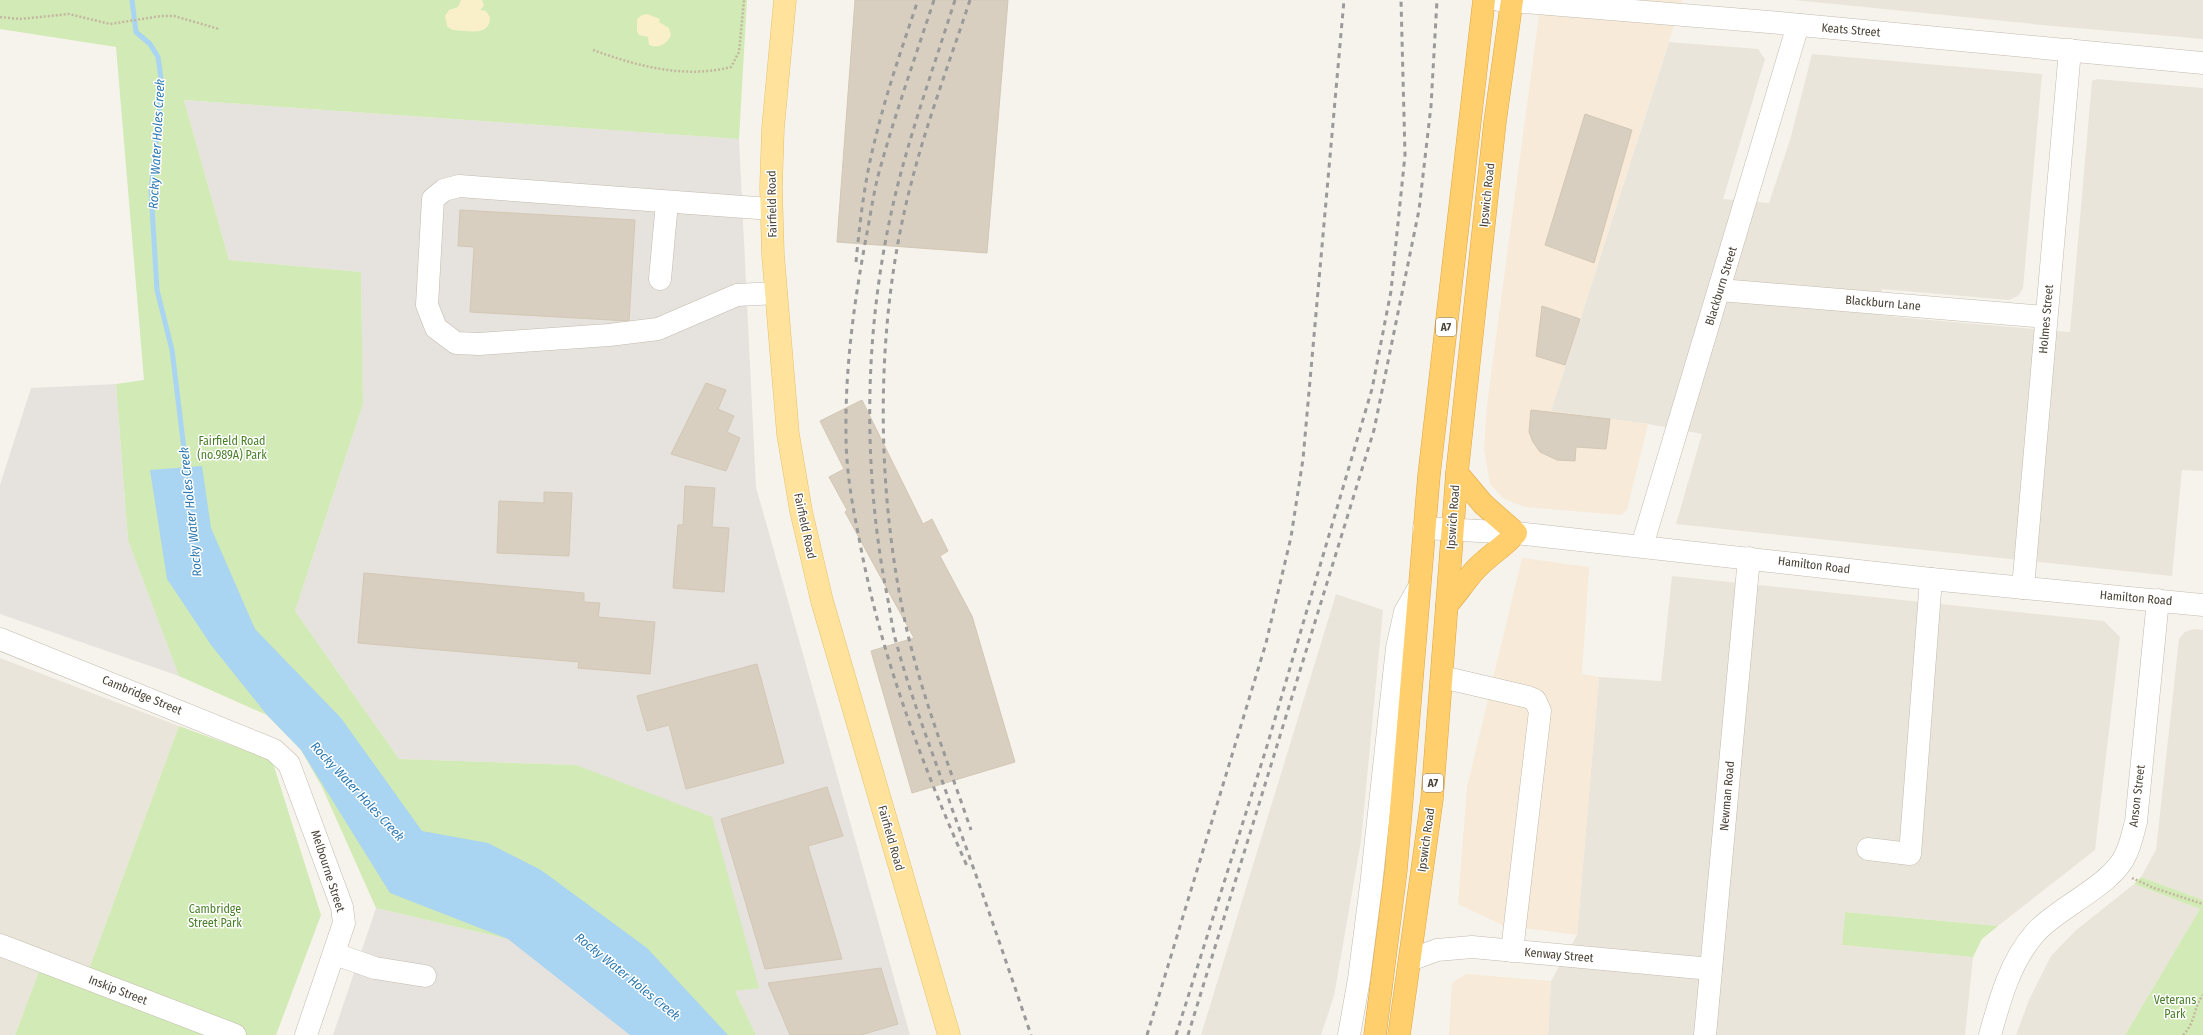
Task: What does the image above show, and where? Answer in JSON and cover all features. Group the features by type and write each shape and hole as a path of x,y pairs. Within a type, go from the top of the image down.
{"highway":[{"name":"A7","path":"1375,1035 1395,877 1424,528 1484,0"},
{"name":"Ipswich Road","path":"1399,1035 1432,799 1456,473 1507,0"},
{"path":"1447,604 1474,571 1504,546 1516,533 1483,504 1456,473"}],"main road":[{"name":"Fairfield Road","path":"785,0 773,128 771,209 776,293 788,434 801,511 822,601 949,1035"}],"street":[{"name":"Keats Street","path":"1507,0 1798,25 2203,63"},
{"name":"Blackburn Street","path":"1642,546 1720,290 1798,25"},
{"name":"Holmes Street","path":"2023,588 2070,50"},
{"path":"771,209 459,186 444,190 433,200 427,306 436,328 456,343 479,344 609,335 658,329 737,295 776,293"},
{"path":"660,279 667,202"},
{"name":"Blackburn Lane","path":"1720,290 2046,317"},
{"name":"Hamilton Road","path":"1424,528 1516,533 1931,579 2203,605"},
{"name":"Newman Road","path":"1705,1035 1749,558"},
{"path":"1868,849 1910,854 1931,579"},
{"path":"1349,1035 1359,979 1371,886 1397,648 1405,612 1419,586"},
{"name":"Anson Street","path":"1990,1035 2001,994 2019,956 2036,932 2115,871 2126,855 2136,822 2158,600"},
{"name":"Cambridge Street","path":"0,639 205,720 274,750 282,756"},
{"path":"1442,677 1528,696 1535,700 1540,711 1512,951"},
{"name":"Melbourne Street","path":"282,756 289,764 296,779 342,907 344,923 335,954 306,1035"},
{"name":"Inskip Street","path":"0,945 235,1035"},
{"name":"Kenway Street","path":"1410,960 1449,947 1472,947 1711,969"},
{"path":"335,954 375,968 425,976"}],"path":[{"path":"593,50 618,59 672,71 717,70 730,67 739,52 744,0"},
{"path":"0,17 20,19 69,14 110,24 123,23 144,18 174,16 219,29"},
{"path":"2115,871 2154,888 2203,904"},
{"path":"2183,1035 2192,1025 2197,1003 2203,995"}],"shaded area":[{"path":"1541,0 1682,0 1551,411 1648,424 1627,510 1621,515 1525,507 1504,499 1490,484 1484,449 1487,405"},
{"path":"1794,0 2203,0 2203,39 2053,26"},
{"path":"1669,42 1758,49 1765,59 1723,199 1769,203 1790,140 1812,54 2042,74 2023,288 2018,296 2009,300 1882,289 1879,315 1918,319 2070,332 2092,81 2097,79 2203,88 2203,471 2182,470 2172,576 1676,524 1702,434 1648,424 1551,411"},
{"path":"184,100 739,139 756,487 910,1035 756,1035 735,991 759,987 576,765 399,759 295,611 363,404 361,272 229,260"},
{"path":"116,384 128,540 179,676 0,614 0,485 31,388"},
{"path":"1522,558 1589,567 1582,674 1599,677 1577,935 1502,925 1458,904 1467,787"},
{"path":"1672,576 2104,621 2120,637 2095,850 1998,926 1845,912 1842,945 1973,957 1965,1035 1548,1035 1551,981 1577,935 1599,677 1661,681"},
{"path":"1336,594 1383,610 1361,841 1334,996 1321,1035 1201,1035"},
{"path":"2194,629 2203,630 2203,900 2141,877 2156,850 2179,639 2185,632"},
{"path":"0,658 179,726 83,985 40,970 15,1035 0,1035"},
{"path":"2134,884 2200,909 2125,1035 2016,1035 2029,1000 2051,956 2075,931"},
{"path":"376,908 512,940 631,1035 333,1035"},
{"path":"1466,974 1551,981 1548,1035 1449,1035 1452,983"}],"green space":[{"name":"Fairfield Road (no.989A) Park","path":"0,0 747,0 739,139 184,100 229,260 361,272 363,404 295,611 399,759 576,765 712,817 759,988 735,991 756,1035 631,1035 512,940 376,908 322,787 301,750 267,715 179,676 128,540 116,384 144,380 116,47 0,29"},
{"name":"Cambridge Street Park","path":"179,726 272,760 321,915 276,1035 15,1035 40,969 83,985"},
{"name":"Veterans Park","path":"2141,877 2203,900 2203,1035 2125,1035 2200,909 2134,884"},
{"path":"1845,912 1998,926 1982,939 1973,957 1842,945"}],"sand":[{"path":"461,0 482,0 484,6 480,10 486,11 490,17 488,26 485,29 478,31 457,31 447,26 445,16 449,10 458,7"},
{"path":"647,14 660,19 659,22 669,28 671,35 662,45 649,45 648,37 639,35 637,31 637,19 642,15"}],"water":[{"path":"202,466 211,528 255,629 341,718 422,831 488,843 541,870 647,948 728,1035 630,1035 508,939 390,893 301,750 267,715 211,645 167,579 150,470"}],"building":[{"path":"855,0 1008,0 987,253 837,242"},
{"path":"1585,114 1632,130 1594,263 1545,245"},
{"path":"460,210 635,220 629,321 470,312 474,247 458,246"},
{"path":"1542,306 1580,319 1565,365 1536,356"},
{"path":"706,383 726,390 718,409 734,416 727,432 740,438 726,471 671,454"},
{"path":"862,400 923,524 932,519 948,551 940,556 972,616 1015,762 912,793 871,651 914,638 845,512 847,510 829,477 844,469 820,421"},
{"path":"1531,410 1610,419 1606,449 1576,447 1575,461 1557,460 1540,452 1533,442 1529,432"},
{"path":"685,486 715,488 712,527 729,528 724,592 673,588 678,525 683,525"},
{"path":"544,492 572,493 569,556 497,553 499,501 544,503"},
{"path":"364,573 584,593 584,602 600,603 598,617 655,622 650,674 578,668 579,662 358,643"},
{"path":"757,664 784,763 686,789 669,725 647,731 637,696"},
{"path":"827,787 843,836 808,846 842,959 765,969 721,819"},
{"path":"881,968 898,1024 861,1035 790,1035 768,983"}],"waterway":[{"name":"Rocky Water Holes Creek","path":"132,0 136,32 150,44 158,57 162,86 151,191 157,290 172,350 187,474"}],"railway":[{"path":"856,262 863,199 872,151 890,85 918,0"},
{"path":"934,0 891,132 875,191 862,262 851,336 847,385 846,448 850,486 859,538 878,622 890,664 903,705 933,786 967,866"},
{"path":"955,0 899,180 879,280 873,331 870,382 872,484 877,535 885,585 894,632 907,681 1031,1035"},
{"path":"970,0 924,137 911,184 899,238 890,294 885,351 883,409 889,524 897,580 908,635 929,709 971,830"},
{"path":"1147,1035 1266,643 1291,537 1303,459 1344,0"},
{"path":"1176,1035 1267,746 1372,389 1391,291 1405,155 1401,0"},
{"path":"1188,1035 1374,430 1419,210 1431,106 1437,0"}]}
